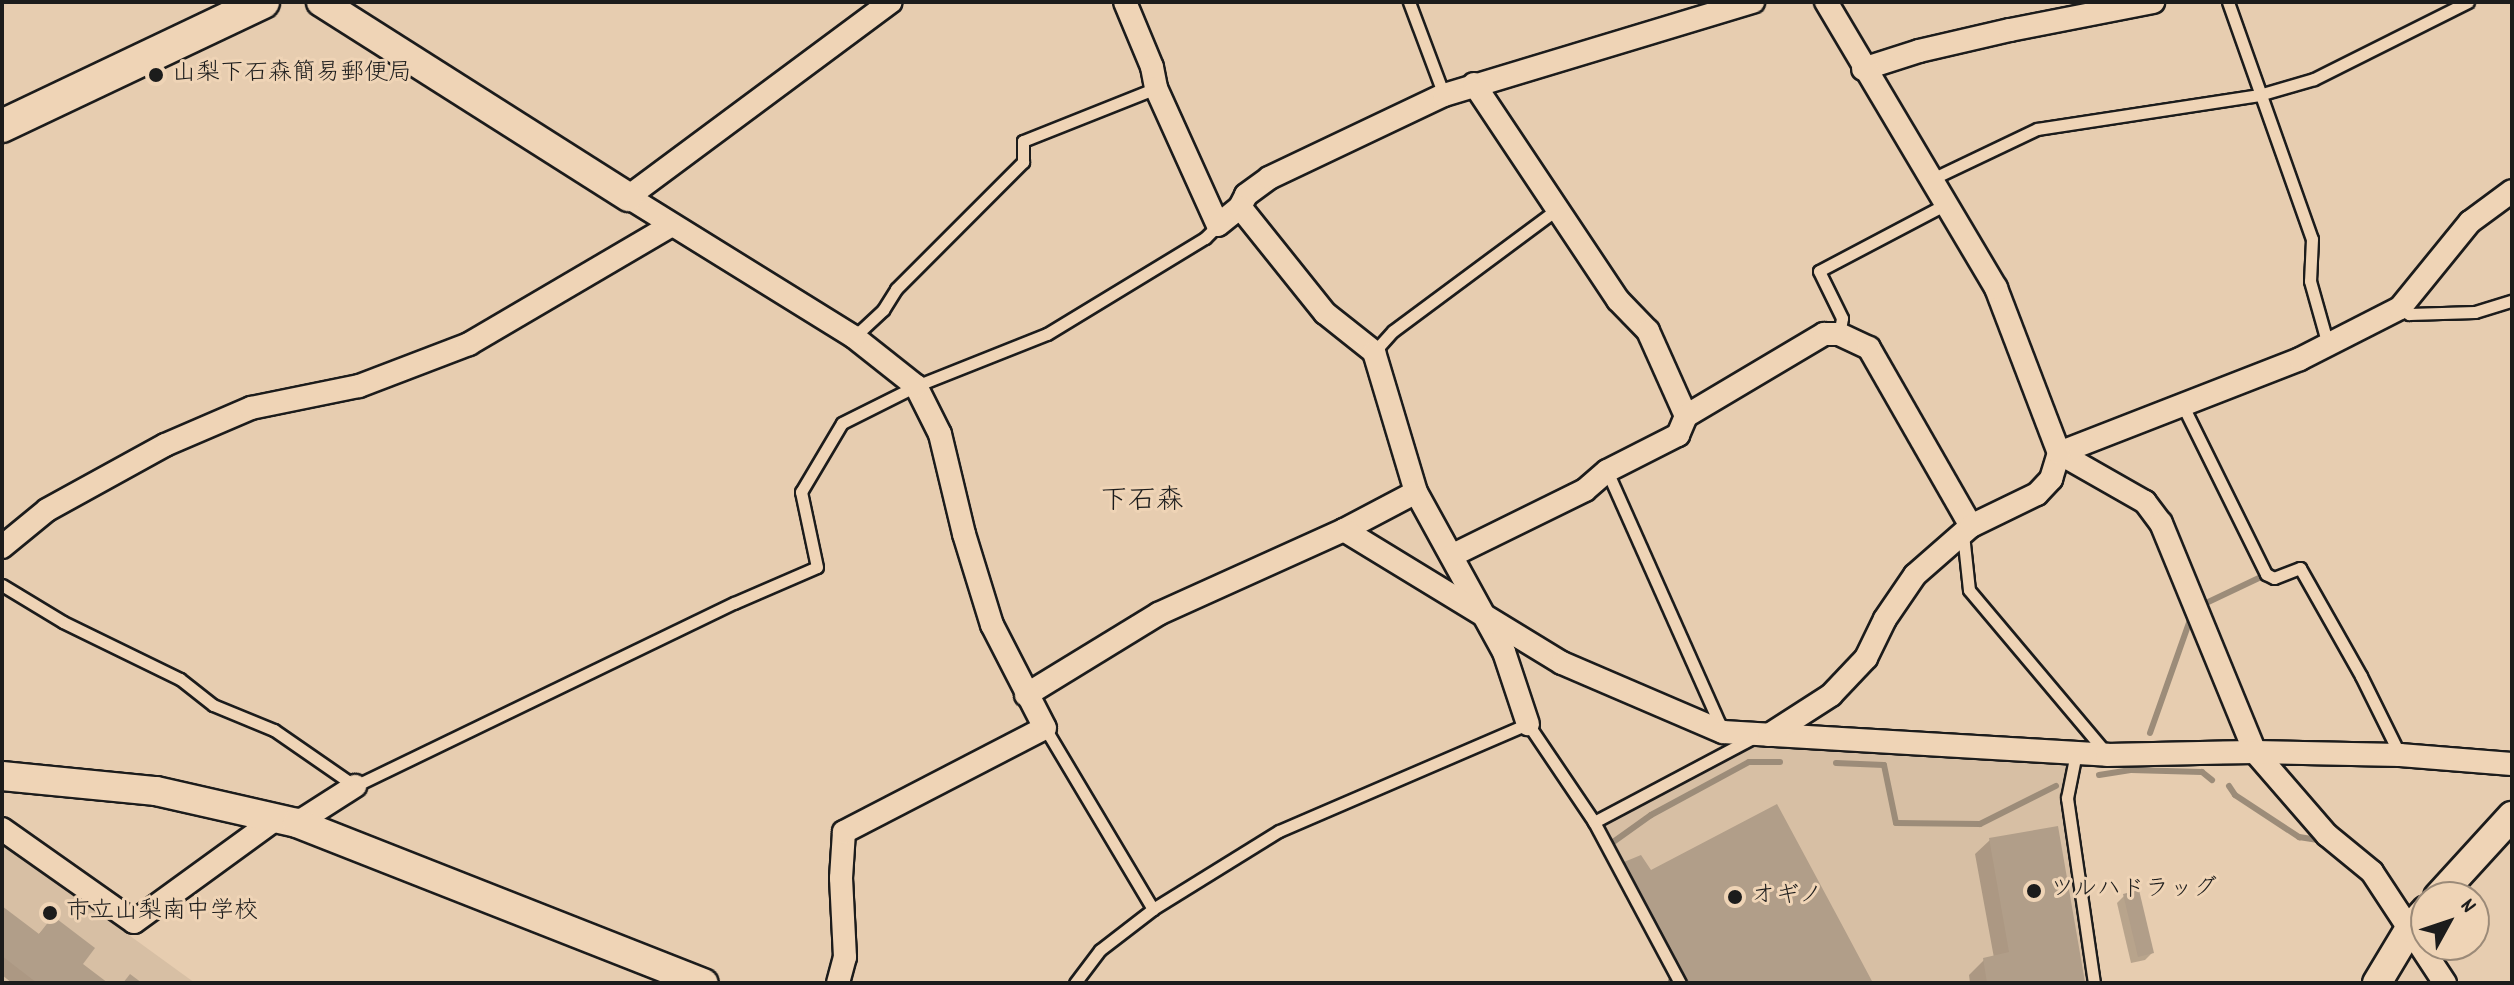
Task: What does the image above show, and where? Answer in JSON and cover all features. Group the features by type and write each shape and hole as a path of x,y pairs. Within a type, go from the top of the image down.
{"main road":[{"path":"2,126 263,2"}],"street":[{"path":"321,2 670,226 854,337 916,386 940,434 992,625 1045,728 844,832 841,878 845,957 838,983"},
{"path":"628,197 891,2"},
{"path":"1125,2 1152,67 1156,88 1218,225 1240,207 1246,195 1269,178 1444,95 1753,2"},
{"path":"1762,736 1831,695 1866,658 1885,619 1915,575 1967,530 2037,494 2051,479 2059,453 1996,288 1863,69 1826,2"},
{"path":"1863,69 1965,40 2153,2"},
{"path":"1474,84 1618,300 1648,331 1686,416"},
{"path":"2059,453 2328,345 2400,308 2470,222 2512,191"},
{"path":"1240,207 1325,313 1374,352 1416,492 1504,652 1528,724"},
{"path":"2,547 47,510 165,445 251,408 359,386 469,344 670,226"},
{"path":"1453,555 1585,490 1607,471 1678,435 1686,416 1824,334 1839,334 1869,348 1967,530"},
{"path":"2059,453 2145,502 2161,523 2255,752 2327,835 2372,872 2410,911"},
{"path":"1026,695 1158,614 1344,530 1416,492"},
{"path":"1344,530 1562,663 1723,732 2107,755 2255,752 2400,755 2512,764"},
{"path":"2,776 156,791 287,820 704,983"},
{"path":"2,829 134,922 287,820 355,786"},
{"path":"2453,881 2512,816"},
{"path":"2377,983 2410,931"},
{"path":"2436,961 2445,983"}],"lane":[{"path":"1409,2 1444,95"},
{"path":"2228,2 2312,239 2310,281 2328,345"},
{"path":"1932,179 2037,129 2259,95 2314,79 2468,2"},
{"path":"854,337 883,310 896,289 1023,162 1023,141 1156,88"},
{"path":"1839,334 1842,318 1819,271 1946,204"},
{"path":"1374,352 1393,331 1557,209"},
{"path":"2,585 63,622 167,671 213,705 274,730 355,786 734,603 817,567 801,492 842,423 916,386 1047,334 1205,238 1218,225"},
{"path":"2400,308 2409,314 2475,312 2512,301"},
{"path":"2182,404 2266,574 2274,578 2300,568 2361,676 2400,755"},
{"path":"1607,471 1723,732"},
{"path":"1967,530 1969,590 2107,755"},
{"path":"1075,983 1100,950 1153,909 1279,831 1528,724 1594,822 1680,983"},
{"path":"1045,728 1153,909"},
{"path":"1594,822 1762,736"},
{"path":"2076,753 2067,798 2094,983"}],"shaded area":[{"path":"1755,737 2076,753 2067,798 2094,983 1680,983 1594,822"},
{"name":"市立山梨南中学校","path":"2,843 195,983 2,983"}],"building":[{"name":"オギノ","path":"1777,804 1873,983 1690,983 1624,862 1641,855 1651,870"},
{"name":"ツルハドラッグ","path":"2058,826 2085,982 1987,983 1983,958 2009,952 1989,838"},
{"path":"2139,890 2154,953 2138,957 2123,894"},
{"path":"2,906 39,934 53,916 95,948 83,964 108,983 37,983 2,956"},
{"path":"130,974 142,983 123,983"}],"waterway":[{"path":"2204,604 2261,577"},
{"path":"2150,733 2191,617"},
{"path":"1609,845 1651,815 1749,762 1780,762"},
{"path":"1836,763 1884,765 1896,823 1980,824 2056,786"},
{"path":"2099,775 2131,770 2202,772 2212,780"},
{"path":"2229,786 2235,795 2299,837 2323,841"}],"place":[{"name":"山梨下石森簡易郵便局","path":"156,75"},
{"name":"ツルハドラッグ","path":"2034,891"},
{"name":"オギノ","path":"1735,897"},
{"name":"市立山梨南中学校","path":"50,913"}],"district":[{"name":"下石森","path":"1142,503"}]}
